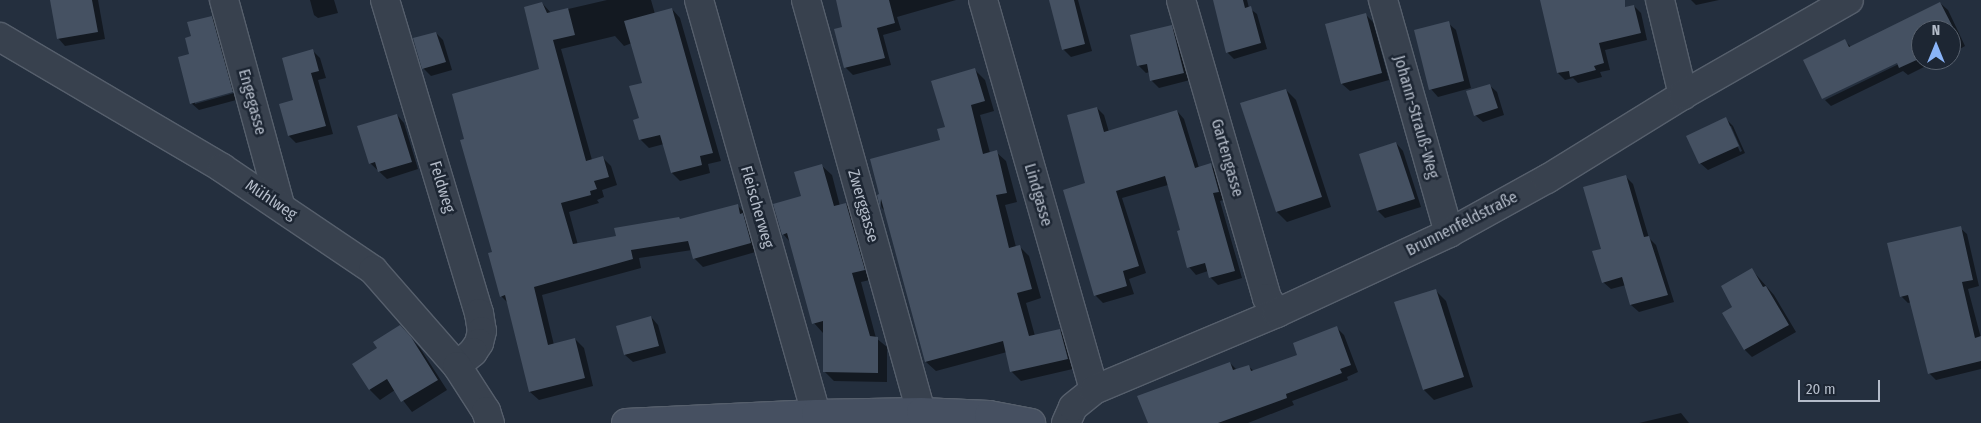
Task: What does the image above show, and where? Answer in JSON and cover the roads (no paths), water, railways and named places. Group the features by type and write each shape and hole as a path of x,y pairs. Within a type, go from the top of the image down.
{"street":[{"name":"Engegasse","path":"224,0 280,205"},
{"name":"Feldweg","path":"385,0 480,313 482,332 479,342 473,352 456,366"},
{"name":"Fleischerweg","path":"699,0 816,419"},
{"name":"Zwerggasse","path":"806,0 921,412"},
{"name":"Lindgasse","path":"983,0 1094,390"},
{"name":"Gartengasse","path":"1182,0 1267,298 1278,313"},
{"name":"Johann-Strauß-Weg","path":"1383,0 1449,234"},
{"path":"1660,0 1683,95"},
{"name":"Brunnenfeldstraße","path":"1066,423 1073,407 1094,390 1278,313 1449,234 1548,179 1683,95 1849,0"},
{"name":"Mühlweg","path":"0,37 222,168 280,205 373,270 456,366 486,411 490,423"},
{"path":"626,423 816,419 921,412 989,415 1030,423"}]}
